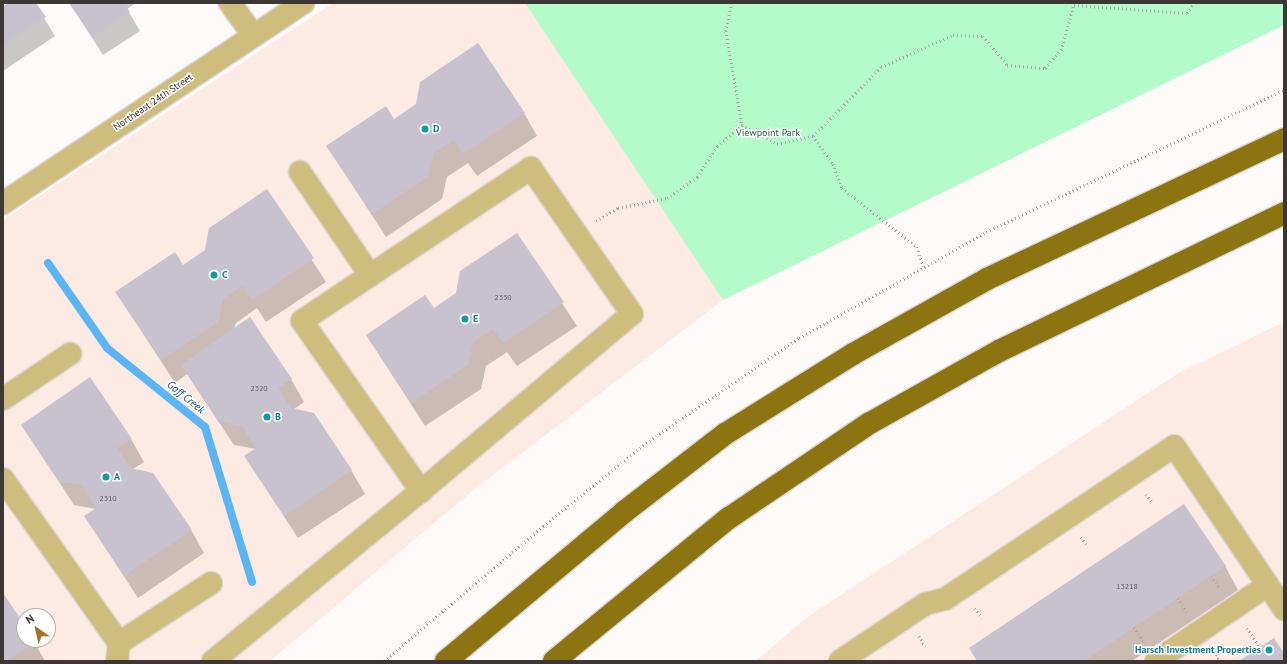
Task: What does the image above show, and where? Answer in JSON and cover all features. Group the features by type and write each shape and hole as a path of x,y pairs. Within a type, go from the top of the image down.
{"highway":[{"path":"446,661 624,512 719,439 853,354 987,278 1284,139"},
{"path":"554,661 729,518 870,423 999,351 1284,213"}],"street":[{"path":"230,3 253,35"},
{"name":"Northeast 24th Street","path":"3,203 303,3"},
{"path":"213,661 422,490 632,314 531,168 302,321 422,490"},
{"path":"300,172 370,275"},
{"path":"3,399 70,354"},
{"path":"840,661 925,604 945,600 1174,446 1284,609"},
{"path":"3,479 118,652 211,583"},
{"path":"1152,654 1268,585"}],"path":[{"path":"732,3 726,31 742,125"},
{"path":"742,125 777,144 813,136 880,67 953,35 983,36 1007,65 1045,68 1061,50 1074,4 1187,13 1194,3"},
{"path":"576,233 618,208 667,198 697,177 717,146 742,125"},
{"path":"813,136 833,164 842,188 917,247 923,266"},
{"path":"1211,576 1225,595"},
{"path":"1178,598 1191,617"},
{"path":"1245,626 1260,647"},
{"path":"1134,627 1152,654"},
{"path":"1212,649 1220,661"}],"shaded area":[{"path":"333,3 525,3 723,300 477,487 270,661 3,661 3,220"},
{"path":"1284,322 1284,661 756,661 806,618 1177,374"}],"green space":[{"name":"Viewpoint Park","path":"525,3 1284,3 1284,25 723,300"}],"building":[{"path":"8,3 36,3 46,17 3,45 3,6"},
{"path":"69,3 124,3 130,12 92,37"},
{"name":"D","path":"478,43 525,113 463,154 454,140 434,153 429,176 372,214 326,146 386,106 394,119 416,104 420,82"},
{"name":"C","path":"267,189 314,258 252,300 243,286 223,299 218,322 161,360 115,292 175,252 183,265 205,250 209,228"},
{"name":"E","path":"517,233 564,302 503,343 493,329 473,343 468,365 411,403 366,335 425,295 434,308 456,293 460,271"},
{"name":"B","path":"250,317 292,379 278,388 291,408 314,413 352,470 284,516 244,456 256,448 242,426 219,422 181,365"},
{"name":"A","path":"90,377 132,439 117,448 131,468 153,473 192,530 124,576 84,516 96,508 82,485 59,482 21,425"},
{"path":"1184,504 1226,566 1084,661 977,661 969,648"},
{"path":"3,593 16,612 16,648 27,648 7,661 3,661"},
{"name":"Harsch Investment Properties","path":"1274,638 1284,653 1284,661 1239,661"}],"waterway":[{"name":"Goff Creek","path":"48,263 107,348 205,427 252,582"}],"place":[{"name":"D","path":"425,129"},
{"name":"C","path":"214,275"},
{"name":"E","path":"465,319"},
{"name":"B","path":"267,417"},
{"name":"A","path":"106,477"},
{"name":"Harsch Investment Properties","path":"1269,650"}]}
